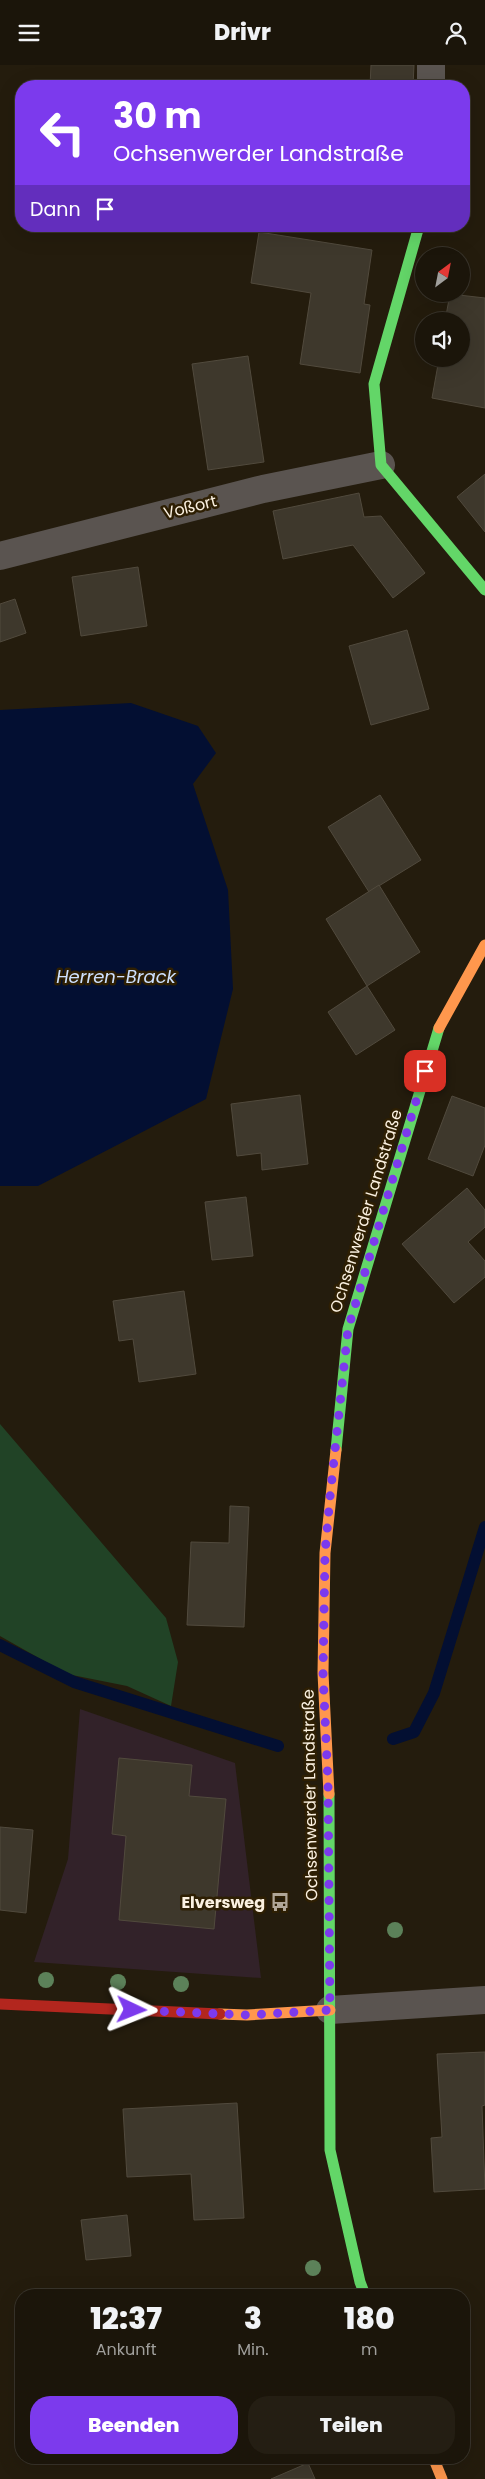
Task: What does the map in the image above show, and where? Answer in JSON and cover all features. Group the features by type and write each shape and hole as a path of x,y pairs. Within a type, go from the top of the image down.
{"street":[{"path":"431,65 432,80"},
{"path":"417,232 374,384 381,465 485,590"},
{"name":"Voßort","path":"0,556 262,489 381,465"},
{"name":"Ochsenwerder Landstraße","path":"363,2289 330,2150 328,1783 323,1673 325,1553 348,1329 436,1034 485,945"},
{"path":"0,2005 248,2015 485,2000"},
{"path":"436,2464 442,2479"}],"shaded area":[{"path":"80,1709 235,1763 261,1978 34,1962 68,1859"}],"green space":[{"path":"0,1424 166,1618 178,1662 171,1706 127,1686 67,1674 0,1636"}],"water":[{"name":"Herren-Brack","path":"131,703 198,726 216,753 193,784 228,890 233,989 206,1099 38,1186 0,1186 0,710"}],"building":[{"path":"371,65 414,65 413,80 370,80"},
{"path":"259,232 372,250 364,304 370,305 360,373 300,364 311,293 251,283"},
{"path":"470,296 485,298 485,408 432,398 438,367 470,367 470,312 447,312 448,303 470,303"},
{"path":"248,356 264,462 208,470 192,364"},
{"path":"485,474 485,532 457,497"},
{"path":"359,493 364,517 381,516 425,573 393,598 353,545 283,559 273,511"},
{"path":"138,567 147,626 81,636 72,577"},
{"path":"15,599 26,633 0,642 0,604"},
{"path":"407,630 429,709 371,725 349,646"},
{"path":"380,795 421,860 369,892 328,827"},
{"path":"379,885 420,952 367,986 326,919"},
{"path":"367,986 395,1030 356,1055 328,1012"},
{"path":"300,1095 308,1164 262,1170 261,1153 237,1156 231,1104"},
{"path":"452,1096 485,1108 485,1145 473,1176 428,1159"},
{"path":"467,1188 485,1210 485,1227 468,1242 485,1261 485,1277 454,1303 402,1244"},
{"path":"246,1197 253,1256 212,1260 205,1202"},
{"path":"184,1291 196,1374 139,1382 133,1339 119,1341 113,1301"},
{"path":"230,1506 249,1507 244,1627 187,1625 191,1542 229,1543"},
{"path":"119,1758 192,1765 189,1796 226,1799 214,1929 119,1920 126,1836 112,1834"},
{"path":"0,1827 33,1830 26,1913 0,1910"},
{"path":"485,2052 485,2105 482,2106 485,2189 434,2192 431,2138 442,2137 437,2054"},
{"path":"237,2103 244,2218 194,2220 191,2174 127,2177 123,2109"},
{"path":"127,2215 131,2256 86,2260 81,2220"},
{"path":"308,2464 315,2479 271,2479"}],"waterway":[{"path":"393,1739 414,1732 434,1693 485,1527"},
{"path":"0,1645 74,1682 278,1746"}],"traffic: fast":[{"path":"417,232 374,384 381,465 485,590"},
{"path":"336,1450 348,1329 439,1028"},
{"path":"329,1794 330,2150 363,2289"}],"traffic: slow":[{"path":"439,1028 485,945"},
{"path":"329,1794 323,1673 325,1553 336,1450"},
{"path":"220,2014 247,2015 330,2010"},
{"path":"436,2464 442,2479"}],"traffic: jam":[{"path":"0,2004 220,2014"}],"place":[{"name":"Elversweg","path":"280,1902"}],"route":[{"path":"132,2010 248,2015 330,2010 328,1783 323,1673 325,1553 330,1497 348,1329 425,1071"}]}
